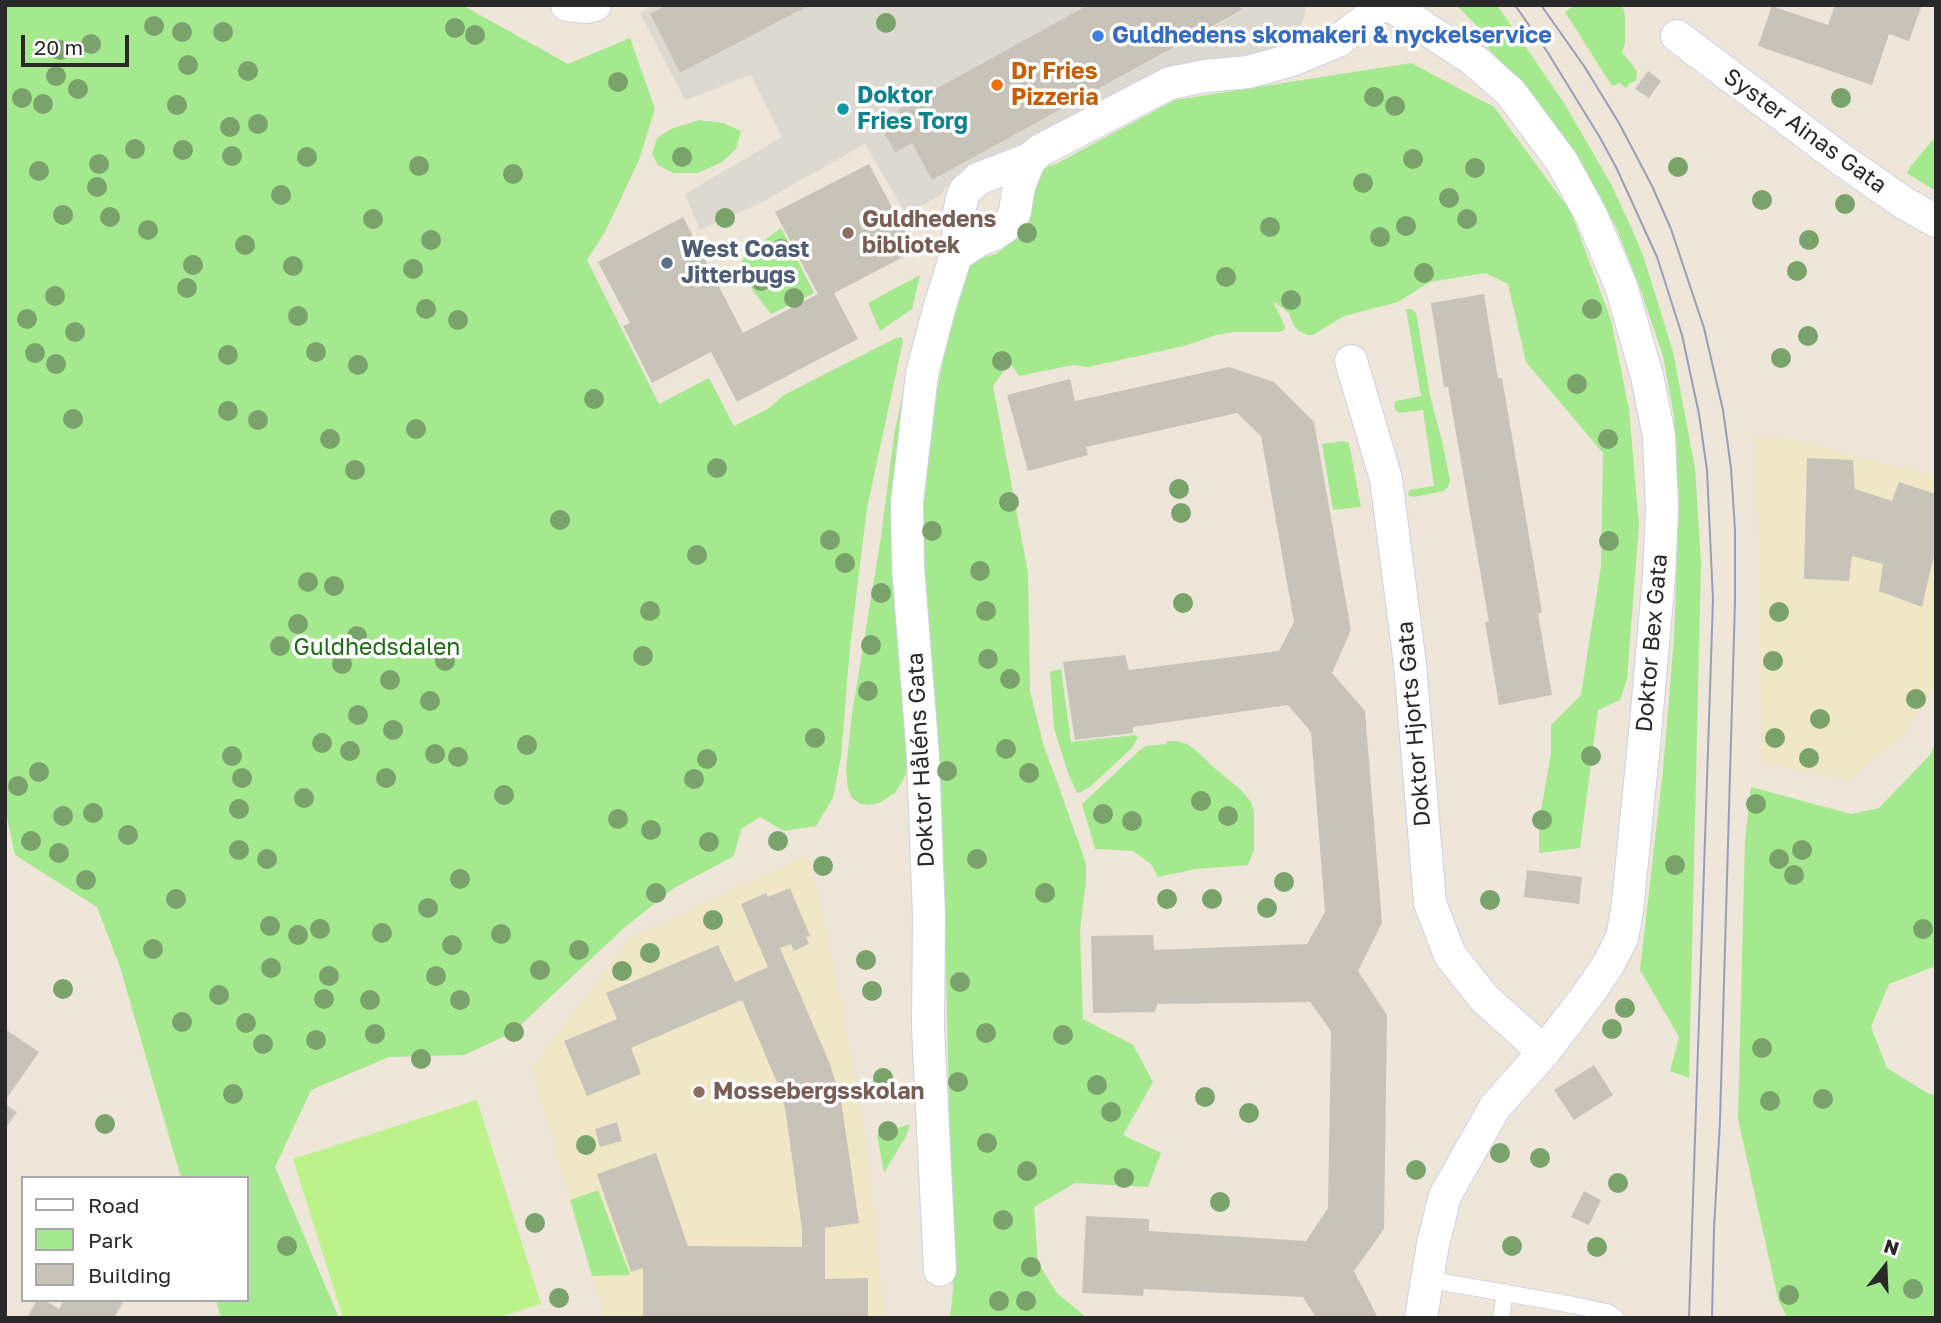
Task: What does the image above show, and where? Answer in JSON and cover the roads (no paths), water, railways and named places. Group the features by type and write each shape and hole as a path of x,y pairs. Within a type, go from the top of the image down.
{"street":[{"path":"567,5 595,5"},
{"name":"Doktor Håléns Gata","path":"940,1270 928,1027 929,917 923,757 908,566 907,503 922,374 956,255 959,207 965,191 978,179 1030,159 1041,150 1170,83 1248,72 1292,60 1338,41 1380,5"},
{"name":"Doktor Bex Gata","path":"1390,5 1475,61 1511,93 1562,162 1591,215 1621,286 1647,376 1659,436 1662,509 1659,576 1627,911 1622,938 1608,965 1544,1052 1495,1107 1445,1196 1426,1279 1421,1318"},
{"name":"Syster Ainas Gata","path":"1677,36 1842,160 1904,203 1936,221"},
{"path":"956,255 994,234 1012,219 1018,186 1030,159"},
{"name":"Doktor Hjorts Gata","path":"1351,361 1386,479 1410,664 1430,903 1450,955 1484,999 1544,1052"}],"lane":[{"path":"1426,1279 1573,1305 1607,1312 1616,1318"},
{"path":"1501,1318 1505,1292"}],"tram line":[{"path":"1515,5 1599,136 1657,257 1682,335 1699,414 1707,470 1713,600 1689,1318"},
{"path":"1541,5 1584,66 1619,123 1671,229 1704,328 1723,410 1731,468 1735,530 1735,601 1712,1318"}],"place":[{"name":"Guldhedens skomakeri & nyckelservice","path":"1098,36"},
{"name":"Dr Fries Pizzeria","path":"997,85"},
{"name":"Doktor Fries Torg","path":"843,109"},
{"name":"Guldhedens bibliotek","path":"848,233"},
{"name":"West Coast Jitterbugs","path":"667,263"},
{"name":"Mossebergsskolan","path":"699,1092"}],"park label":[{"name":"Guldhedsdalen","path":"377,648"}]}
